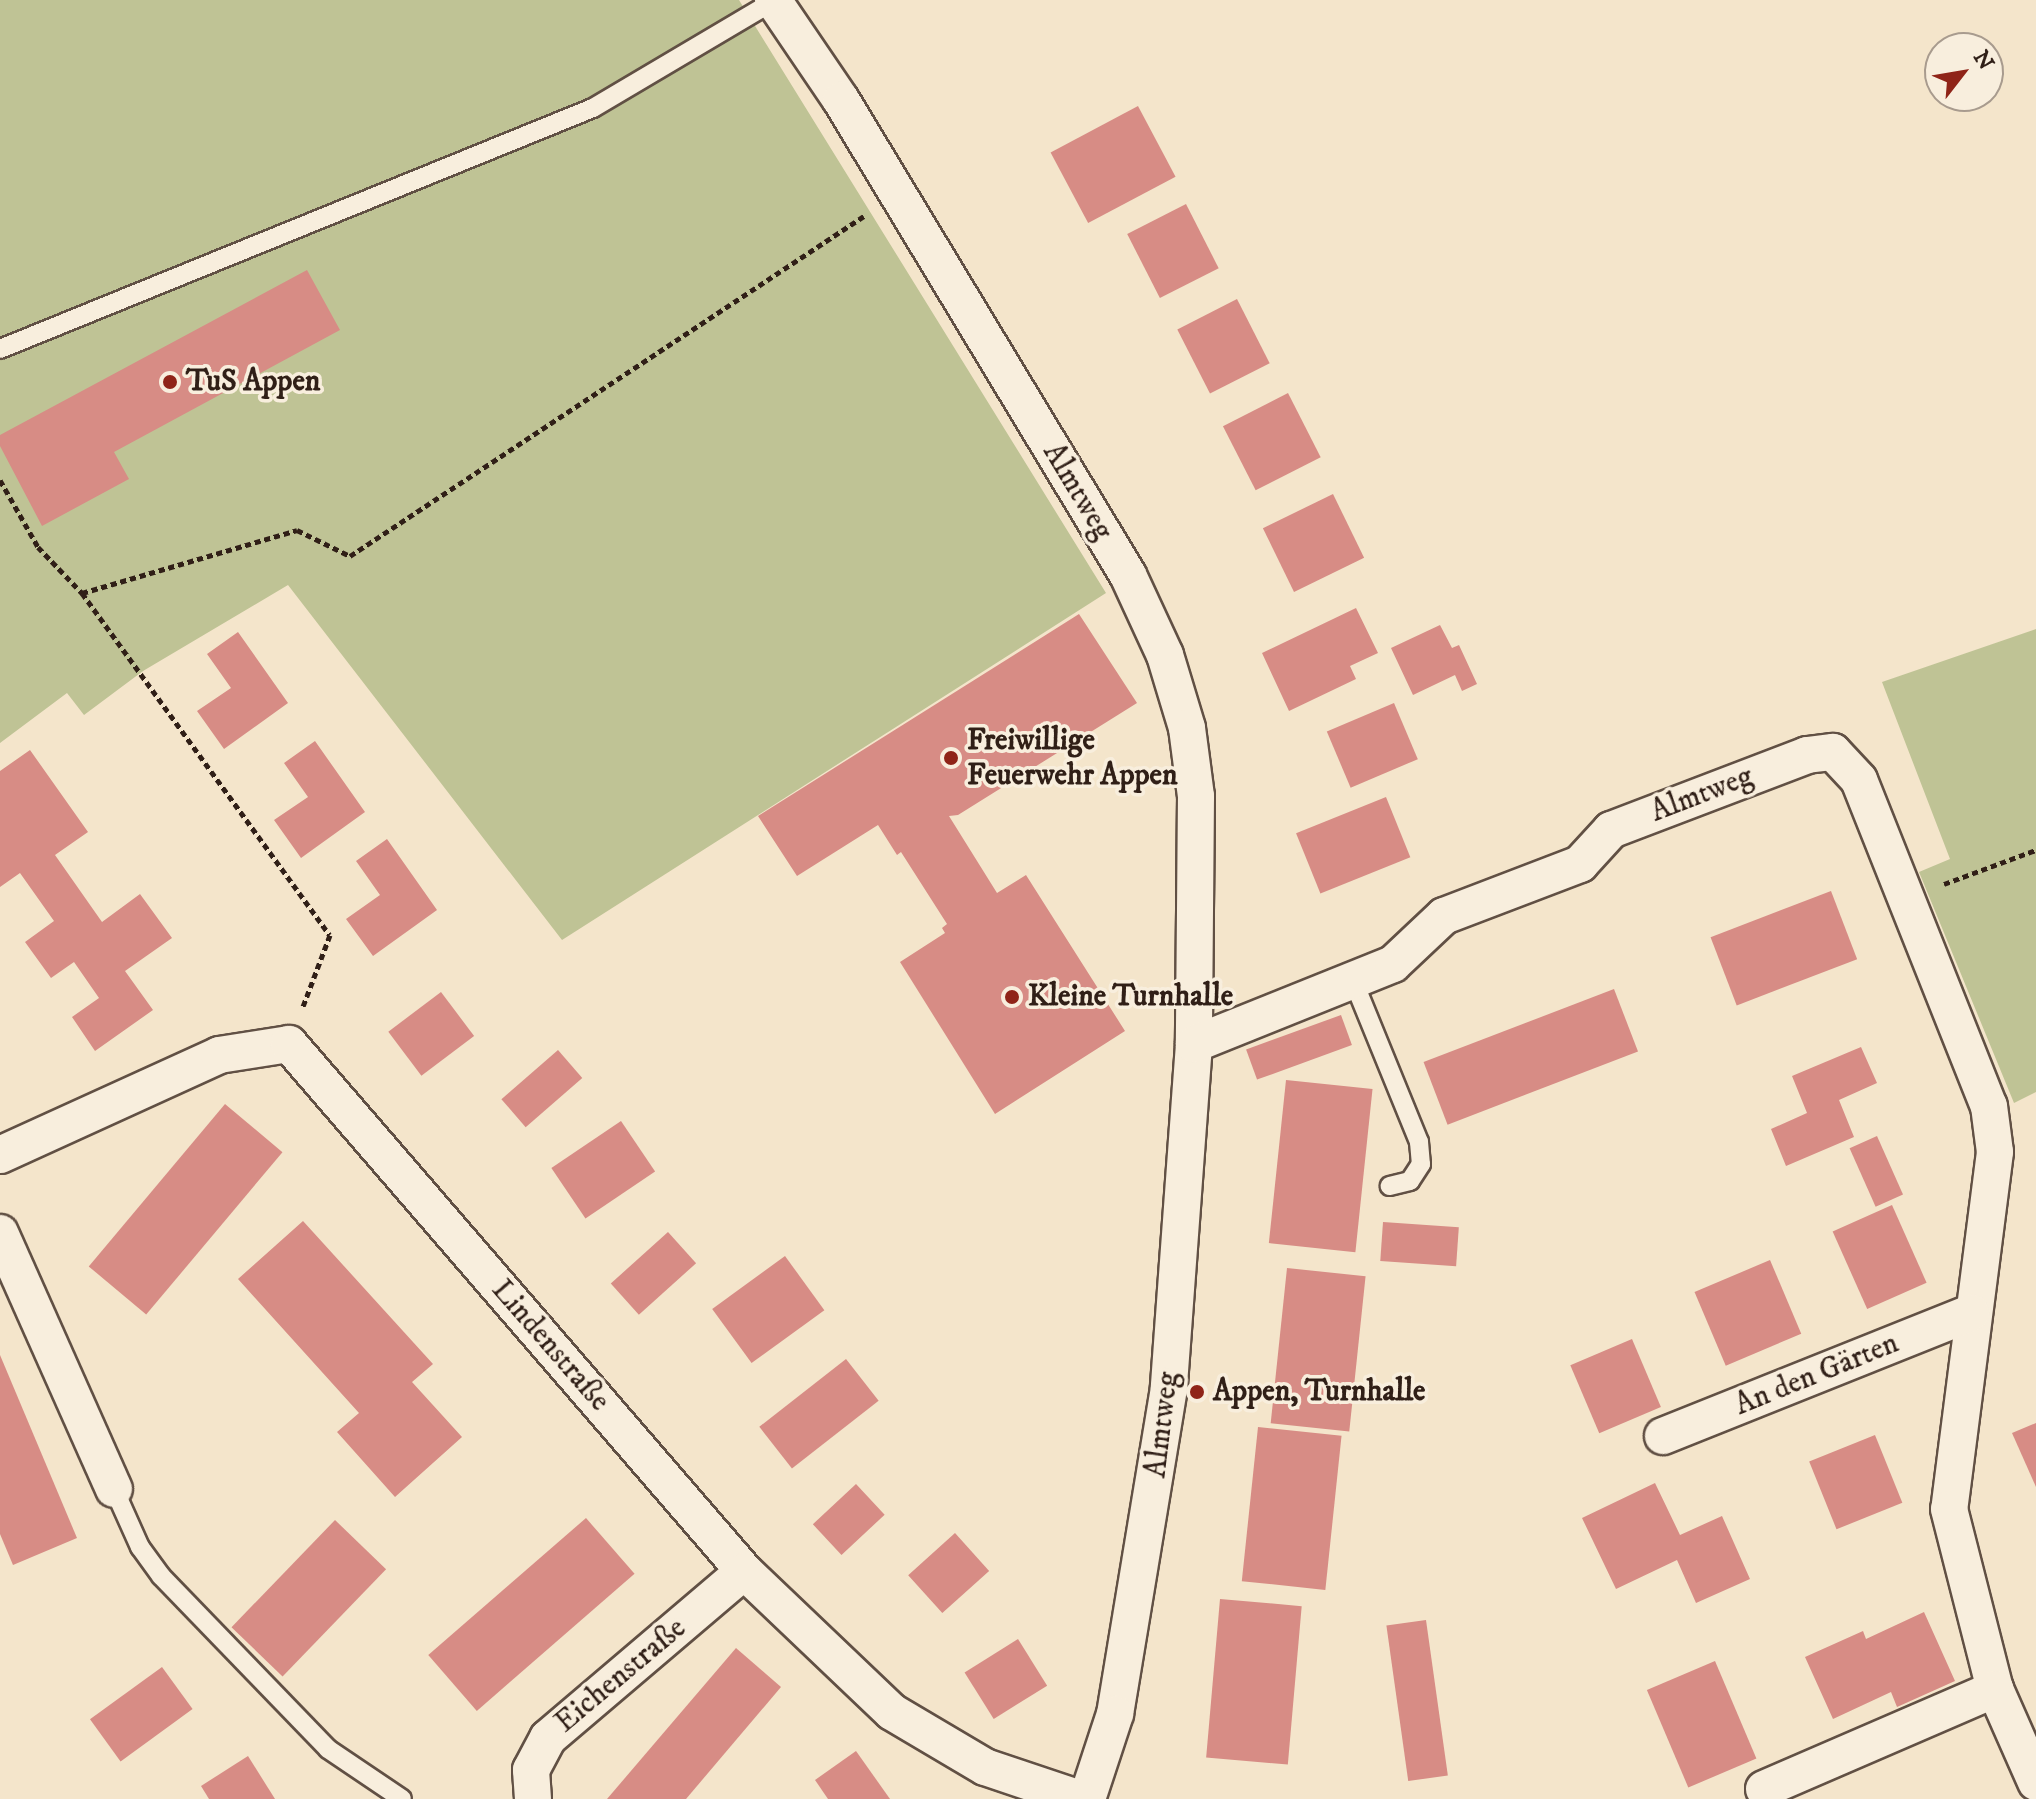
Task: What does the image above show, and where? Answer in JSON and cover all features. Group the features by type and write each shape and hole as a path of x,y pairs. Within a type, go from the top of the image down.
{"street":[{"name":"Almtweg","path":"773,0 841,100 895,195 1128,575 1165,655 1187,728 1196,796 1194,1044 1169,1388 1115,1714 1087,1799"},
{"name":"Almtweg","path":"1194,1044 1393,964 1444,916 1580,864 1611,830 1807,755 1833,752 1859,780 1989,1106 1995,1152 1971,1313"},
{"path":"0,1155 219,1055 289,1044"},
{"name":"Lindenstraße","path":"289,1044 744,1571 892,1712 985,1767 1080,1799"},
{"path":"0,1233 114,1489"},
{"path":"1971,1313 1949,1509 1995,1689 2036,1782"},
{"name":"An den Gärten","path":"1663,1436 1971,1313"},
{"name":"Eichenstraße","path":"533,1799 531,1770 548,1738 744,1571"},
{"path":"1764,1789 1995,1689"}],"lane":[{"path":"0,349 593,108 773,0"},
{"path":"1353,980 1419,1142 1421,1164 1410,1181 1390,1186"},
{"path":"114,1489 144,1554 177,1594 328,1749 402,1799"}],"path":[{"path":"82,593 297,530 350,556 895,195"},
{"path":"0,480 38,547 82,593 330,935 289,1044"},
{"path":"1906,898 2036,850"}],"green space":[{"path":"0,0 739,0 1106,593 562,940 288,585 143,671 84,715 67,693 0,743"},
{"path":"2036,629 2036,1092 2014,1103 1919,872 1950,859 1882,682"}],"building":[{"path":"1138,106 1176,177 1088,223 1051,152"},
{"path":"1186,204 1219,268 1160,298 1127,234"},
{"name":"TuS Appen","path":"307,270 340,330 114,452 129,479 42,526 0,446 0,435"},
{"path":"1237,299 1270,363 1210,394 1177,329"},
{"path":"1288,393 1321,457 1256,490 1223,426"},
{"path":"1333,494 1364,558 1294,592 1263,528"},
{"path":"1356,608 1378,653 1350,666 1356,679 1289,711 1262,653"},
{"path":"1079,614 1137,703 958,815 949,816 997,893 1026,875 1125,1031 995,1114 900,962 945,933 942,928 947,924 901,852 897,855 878,825 797,876 758,816"},
{"path":"1440,625 1452,648 1459,645 1477,684 1462,691 1455,675 1413,695 1391,648"},
{"path":"238,632 288,703 224,749 197,711 231,688 207,654"},
{"path":"1394,703 1418,759 1351,788 1327,732"},
{"path":"315,741 365,812 301,858 274,820 308,797 284,763"},
{"path":"30,750 88,832 55,855 102,922 140,894 172,938 125,971 153,1010 95,1051 72,1017 99,998 74,962 51,978 25,942 54,921 20,873 0,887 0,771"},
{"path":"1386,797 1410,857 1320,894 1296,833"},
{"path":"387,839 437,910 373,956 346,919 380,895 356,861"},
{"path":"1831,891 1857,959 1737,1005 1711,937"},
{"path":"1614,989 1638,1052 1448,1125 1424,1062"},
{"path":"441,992 474,1036 421,1076 388,1032"},
{"path":"1341,1015 1352,1045 1257,1080 1246,1050"},
{"path":"1861,1047 1877,1083 1839,1100 1854,1137 1786,1166 1771,1129 1807,1113 1792,1076"},
{"path":"558,1050 582,1078 526,1127 501,1099"},
{"path":"1286,1080 1373,1089 1355,1252 1269,1243"},
{"path":"225,1104 282,1152 146,1315 89,1266"},
{"path":"621,1121 655,1172 585,1219 551,1168"},
{"path":"1877,1136 1903,1194 1876,1207 1850,1148"},
{"path":"1892,1205 1927,1283 1867,1309 1833,1231"},
{"path":"303,1221 433,1364 412,1382 462,1437 395,1497 337,1432 359,1413 238,1279"},
{"path":"1383,1222 1459,1227 1456,1266 1380,1261"},
{"path":"668,1232 696,1263 639,1315 611,1284"},
{"path":"785,1256 824,1310 752,1363 712,1309"},
{"path":"1770,1260 1801,1334 1726,1366 1695,1292"},
{"path":"1287,1268 1366,1276 1349,1431 1271,1423"},
{"path":"1632,1339 1661,1407 1599,1433 1570,1365"},
{"path":"0,1355 77,1538 13,1565 0,1534"},
{"path":"846,1359 879,1401 792,1468 759,1427"},
{"path":"2036,1423 2036,1487 2012,1433"},
{"path":"1258,1427 1342,1436 1325,1590 1242,1581"},
{"path":"1875,1435 1902,1503 1837,1529 1809,1462"},
{"path":"1655,1483 1680,1535 1722,1516 1750,1579 1696,1603 1677,1560 1616,1589 1582,1518"},
{"path":"856,1484 885,1515 841,1555 813,1524"},
{"path":"586,1518 635,1574 477,1711 428,1655"},
{"path":"335,1520 386,1569 283,1677 231,1627"},
{"path":"955,1533 989,1571 942,1613 908,1575"},
{"path":"1220,1599 1302,1606 1288,1765 1206,1757"},
{"path":"1924,1612 1955,1681 1897,1707 1891,1692 1833,1719 1805,1657 1863,1631 1866,1639"},
{"path":"1426,1620 1448,1775 1408,1781 1386,1626"},
{"path":"1018,1639 1047,1686 994,1719 965,1672"},
{"path":"736,1648 781,1687 686,1799 607,1799"},
{"path":"1715,1661 1756,1759 1688,1787 1647,1690"},
{"path":"162,1667 193,1709 121,1761 90,1719"},
{"path":"856,1751 890,1799 828,1799 815,1780"},
{"path":"248,1756 275,1799 209,1799 201,1786"}],"place":[{"name":"TuS Appen","path":"170,382"},
{"name":"Freiwillige Feuerwehr Appen","path":"951,758"},
{"name":"Kleine Turnhalle","path":"1012,997"},
{"name":"Appen, Turnhalle","path":"1197,1392"}]}
